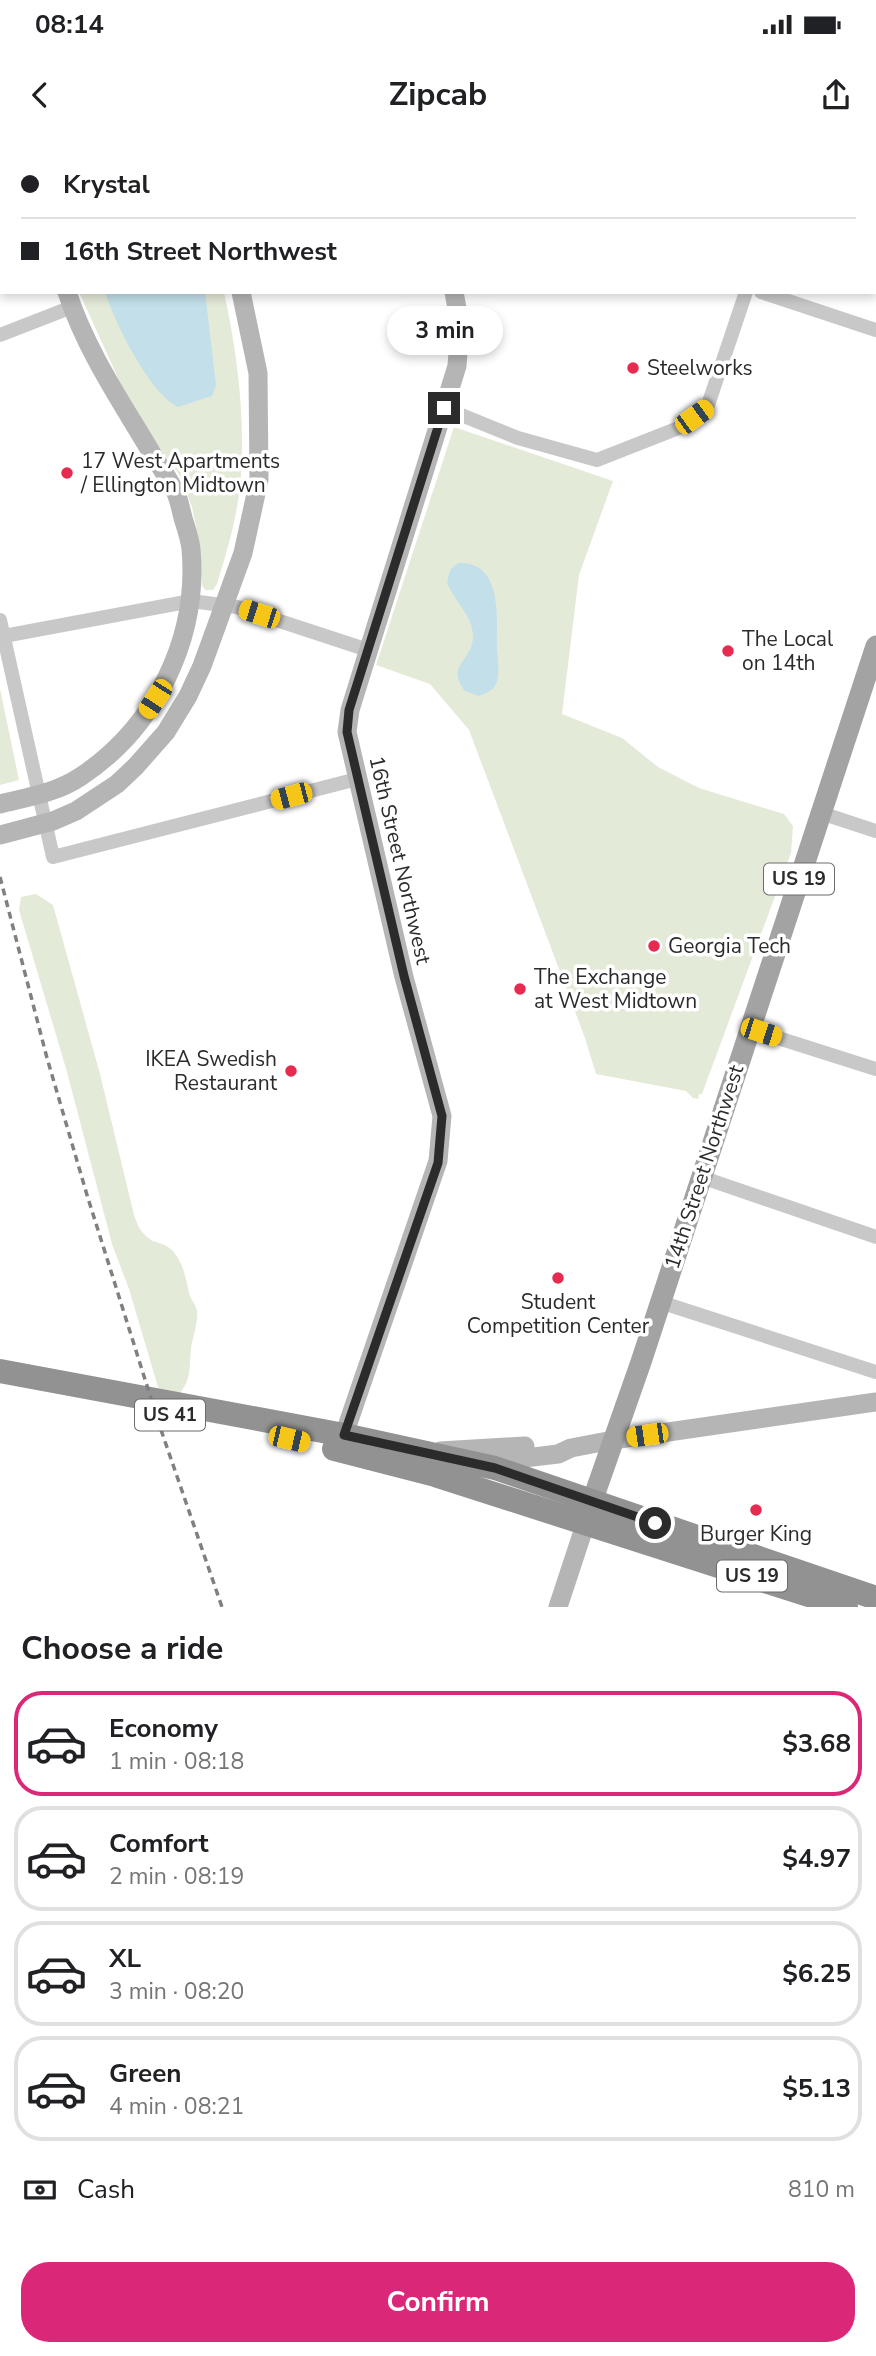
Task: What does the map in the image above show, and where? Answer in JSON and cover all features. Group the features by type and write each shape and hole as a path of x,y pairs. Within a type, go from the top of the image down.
{"highway":[{"name":"US 41","path":"0,1371 344,1435 589,1511"},
{"name":"US 41","path":"0,1382 430,1463 476,1464 589,1511"},
{"name":"US 19","path":"589,1511 876,1598"},
{"name":"US 19","path":"589,1511 846,1607"}],"main road":[{"name":"14th Street Northwest","path":"589,1511 821,813 872,674 876,646"}],"street":[{"path":"0,835 65,816 117,784 166,732 188,696 208,650 243,553 259,480 258,373 241,294"},
{"name":"16th Street Northwest","path":"344,1435 438,1163 442,1116 404,976 347,732 349,710 457,366 460,325 454,294"},
{"path":"444,408 518,438 597,460 681,427 707,408 745,294"},
{"path":"767,294 876,330"},
{"path":"0,335 70,300 93,356 176,493 191,547 191,601 182,641 165,683 145,715 110,752 81,776 44,794 0,804"},
{"path":"4,636 191,601 237,607 368,650"},
{"path":"0,620 53,858 357,779"},
{"path":"821,813 876,831"},
{"path":"750,1029 876,1069"},
{"path":"701,1177 876,1237"},
{"path":"660,1302 876,1372"},
{"path":"476,1464 558,1454 571,1448 613,1440 876,1402"},
{"path":"430,1463 555,1444 571,1448"},
{"name":"14th Street Northwest","path":"558,1607 589,1511"}],"green space":[{"path":"80,294 224,294 239,383 242,451 235,516 217,584 213,590 205,590 202,585 198,536 192,507 179,474 124,391"},
{"path":"454,427 613,481 579,575 562,714 622,738 658,767 699,788 784,814 793,826 791,853 698,1099 686,1091 596,1074 585,1038 469,730 430,684 376,665"},
{"path":"0,689 19,780 0,785"},
{"path":"36,894 53,905 100,1074 136,1219 146,1236 168,1247 177,1257 196,1309 197,1321 189,1372 179,1394 166,1395 158,1387 129,1289 112,1244 67,1072 19,910 21,897"}],"water":[{"path":"106,294 205,294 216,385 212,396 178,407 167,399 134,356"},
{"path":"458,563 472,565 483,571 494,592 499,670 495,686 479,696 465,691 458,675 473,636 470,622 447,582 450,570"}],"railway":[{"path":"0,877 47,1058 87,1195 160,1427 222,1607"}],"place":[{"name":"Steelworks","path":"633,368"},
{"name":"17 West Apartments / Ellington Midtown","path":"67,473"},
{"name":"The Local on 14th","path":"728,651"},
{"name":"Georgia Tech","path":"654,946"},
{"name":"The Exchange at West Midtown","path":"520,989"},
{"name":"IKEA Swedish Restaurant","path":"291,1071"},
{"name":"Student Competition Center","path":"558,1278"},
{"name":"Burger King","path":"756,1510"}],"route":[{"path":"444,408 349,710 347,732 404,976 442,1116 438,1163 344,1435 495,1468 655,1523"}]}
